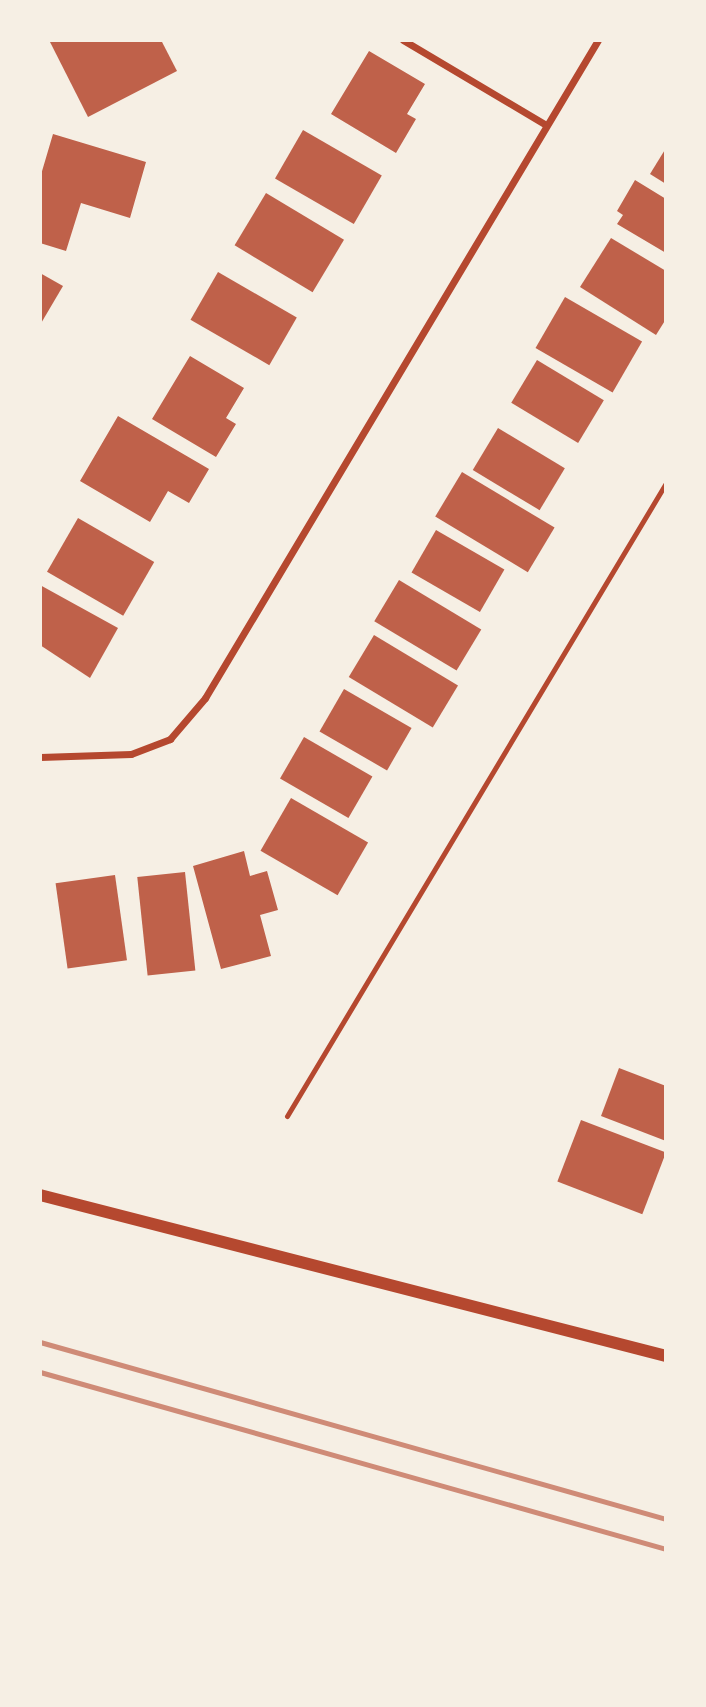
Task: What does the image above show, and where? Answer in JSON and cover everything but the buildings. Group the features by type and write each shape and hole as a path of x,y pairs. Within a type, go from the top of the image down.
{"street":[{"path":"403,40 546,125"},
{"path":"40,757 131,754 170,739 205,698 598,40"},
{"path":"40,1195 666,1356"}],"lane":[{"path":"287,1116 666,483"}],"railway":[{"path":"40,1342 666,1519"},
{"path":"40,1372 666,1549"}]}
